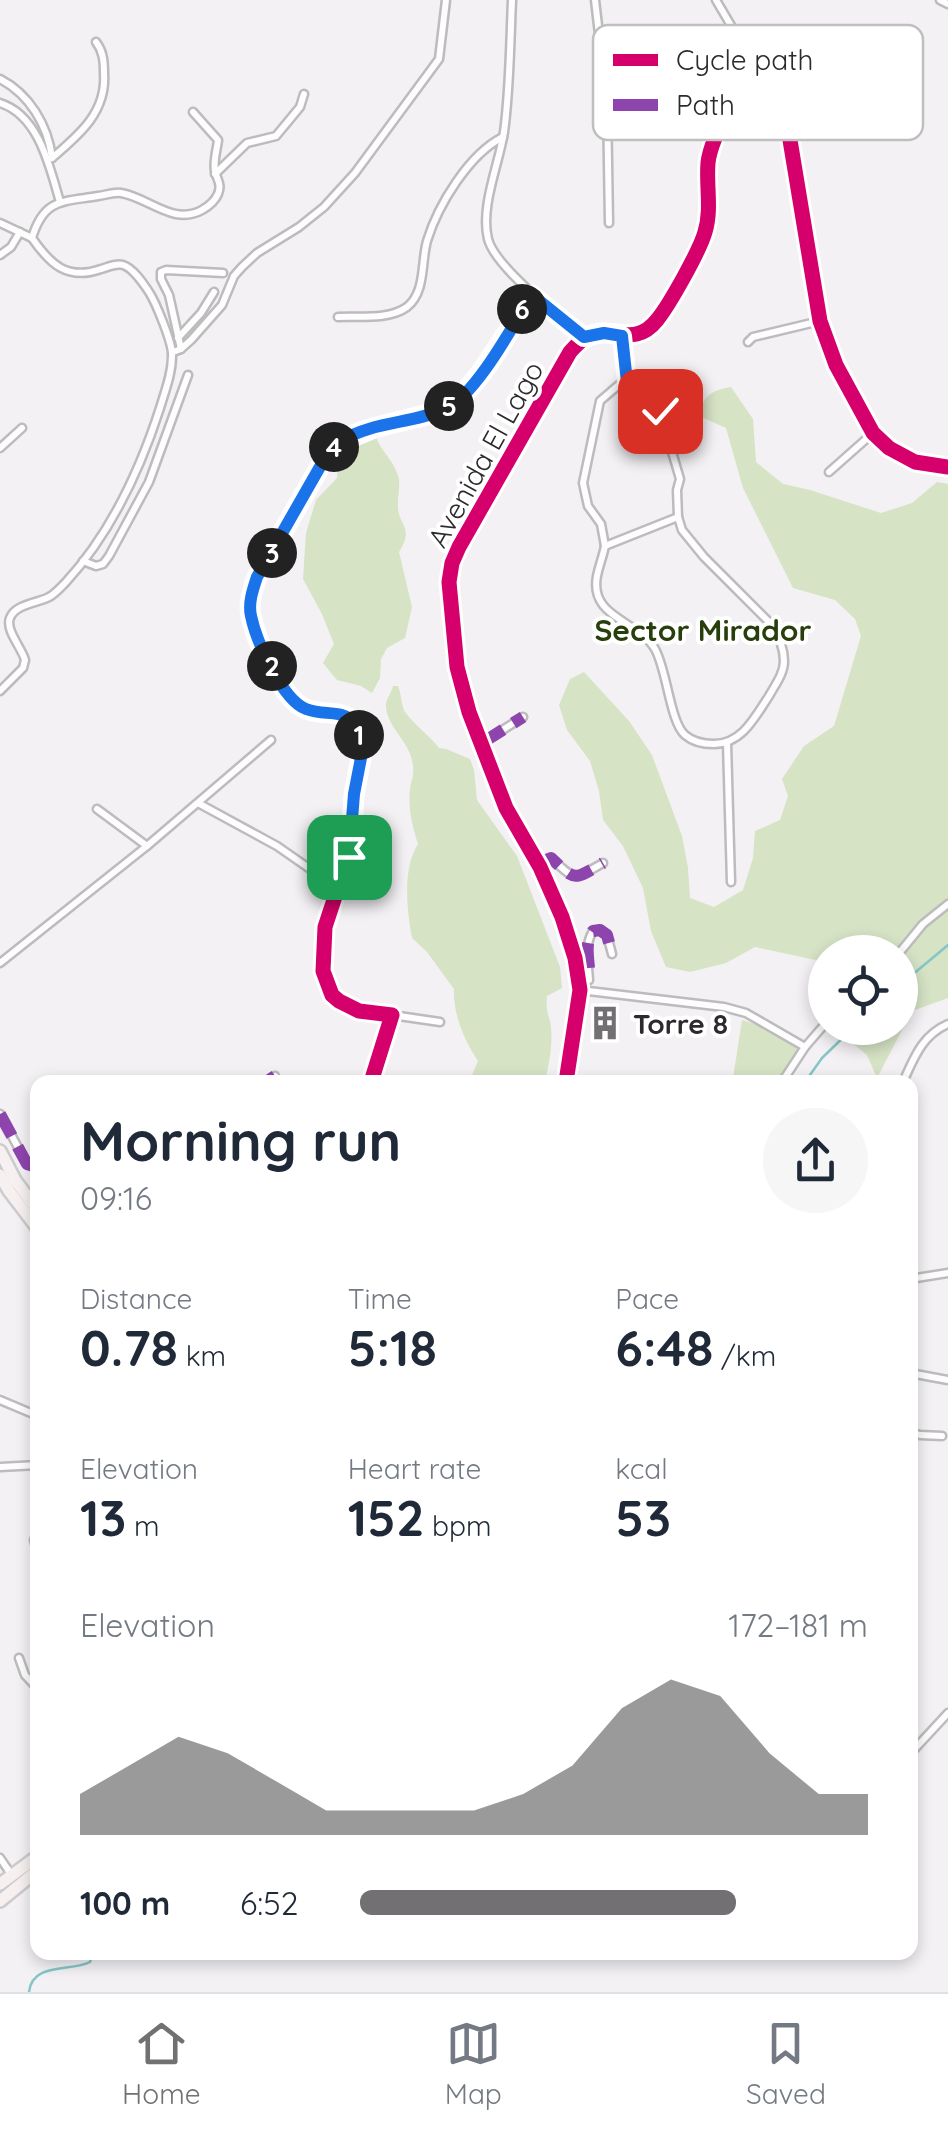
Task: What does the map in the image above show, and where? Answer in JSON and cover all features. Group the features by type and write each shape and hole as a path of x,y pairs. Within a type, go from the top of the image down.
{"main road":[{"path":"0,1151 30,1201"},
{"path":"0,1175 30,1219"},
{"path":"0,1884 30,1862"},
{"path":"0,1901 30,1877"}],"street":[{"path":"177,350 222,305 242,267 324,207 363,162 440,60 446,0"},
{"path":"512,0 508,97 504,137 486,219 488,240 495,255 532,295 584,337 604,333 638,335 656,323 704,236 708,218 708,162 715,140"},
{"path":"595,0 598,25"},
{"path":"716,0 731,25"},
{"path":"940,0 948,4"},
{"path":"52,158 94,116 105,81 101,49 96,42"},
{"path":"0,79 30,102 44,129 52,158 50,169"},
{"path":"215,174 247,143 276,136 300,107 304,94"},
{"path":"0,102 24,118 37,137 60,202"},
{"path":"32,238 52,205 114,192 184,215 208,207 220,188 215,174 218,140 193,112"},
{"path":"338,317 382,316 403,310 413,302 426,244 455,184 478,154 504,137"},
{"path":"607,140 609,223"},
{"path":"789,140 820,321 836,365 873,434 892,452 922,464 948,467"},
{"path":"0,224 32,238 50,260 68,272 84,274 120,264 127,266 152,298 177,350"},
{"path":"0,255 11,247 20,232"},
{"path":"0,691 23,668 25,660 9,626 10,618 14,612 49,597 83,562 136,472 151,436 178,338 162,272 223,273"},
{"path":"178,338 214,292"},
{"path":"440,1022 359,1011 332,995 323,971 325,927 350,848 361,758 358,725 338,712 307,710 280,686 250,614 252,593 257,577 319,468 340,442 374,428 444,410 458,401 532,295"},
{"path":"748,342 753,336 820,321"},
{"path":"622,336 627,382"},
{"name":"Avenida El Lago","path":"567,1075 580,980 562,917 538,863 506,808 469,712 457,668 449,582 452,563 513,449 570,352 584,337"},
{"path":"83,562 96,566 109,556 149,482 188,374"},
{"path":"621,383 636,384 656,398 680,479 676,490 678,517 682,530 704,557 772,625 782,652 782,674 775,686 742,734 726,744 695,741 681,731 655,649 599,602 597,576 605,546 583,483 600,402 621,383"},
{"path":"0,448 22,428"},
{"path":"829,472 873,434"},
{"path":"605,546 678,517"},
{"path":"482,744 523,717"},
{"path":"0,963 147,846 271,740"},
{"path":"726,744 731,882"},
{"path":"198,803 277,846 313,871"},
{"path":"97,809 147,846"},
{"path":"538,863 551,858 577,878 604,863"},
{"path":"914,935 948,904"},
{"path":"580,980 589,980 587,946 593,930 607,935 612,954"},
{"path":"580,990 724,1007 746,1013 805,1048"},
{"path":"373,1075 392,1015"},
{"path":"906,1075 924,1042 948,1024"},
{"path":"787,1075 808,1044"},
{"path":"0,1114 30,1165"},
{"path":"918,1277 948,1272"},
{"path":"918,1374 948,1380"},
{"path":"0,1400 30,1413"},
{"path":"918,1434 942,1436"},
{"path":"0,1467 30,1465"},
{"path":"19,1658 30,1681"},
{"path":"918,1745 948,1713"},
{"path":"0,1858 12,1875"}],"green space":[{"path":"731,387 753,419 756,462 783,484 881,513 912,503 937,482 948,484 948,998 918,1009 918,935 808,935 808,958 755,947 726,963 690,972 666,967 651,931 643,888 623,846 603,820 590,761 567,730 559,705 570,679 584,672 629,721 652,755 682,836 690,898 714,907 743,890 753,858 755,831 780,820 788,796 782,779 804,746 834,726 861,636 855,619 835,600 793,588 743,488 726,428 699,416 709,395"},
{"path":"376,437 398,477 399,513 406,532 399,552 412,607 405,638 387,648 372,693 337,680 323,663 334,644 303,579 306,533 316,500 337,478 338,466 349,450"},
{"path":"393,686 398,686 406,714 439,748 470,759 477,800 517,856 560,967 562,988 547,996 551,1036 546,1075 472,1075 478,1061 460,1026 454,989 412,938 408,877 418,844 410,803 413,764 388,717 386,705"},
{"path":"742,1020 764,1027 801,1051 803,1057 789,1075 733,1075"},
{"path":"854,1045 894,1045 879,1075 867,1055"}],"waterway":[{"path":"918,970 948,945"},
{"path":"810,1075 835,1045"},
{"path":"29,1992 37,1976 91,1960"}],"marked path":[{"path":"482,743 523,717"},
{"path":"538,863 551,858 576,876 603,863"},
{"path":"589,968 588,944 593,931 607,935 612,954"},
{"path":"0,1114 30,1165"}],"cycle path":[{"path":"567,1075 580,990 575,958 562,917 540,867 506,808 469,712 457,667 449,582 459,547 570,352 582,340 596,334 631,335 648,329 669,302 705,232 708,163 714,140"},
{"path":"790,140 820,321 836,365 873,433 889,448 915,462 948,467"},
{"path":"373,1075 392,1015 359,1011 339,1001 332,995 323,971 325,927 351,848 361,758 358,725 339,714 306,709 288,694 258,639 251,616 251,596 257,577 325,458 340,442 374,428 444,410 458,401 532,295"}],"place":[{"name":"Torre 8","path":"605,1023"}],"district":[{"name":"Sector Mirador","path":"703,630"}],"route":[{"path":"349,857 361,758 358,725 338,712 307,710 295,703 280,686 250,614 257,577 325,458 340,442 374,428 444,410 458,401 532,295 584,337 604,333 622,336 627,382 656,398 660,411"}]}
